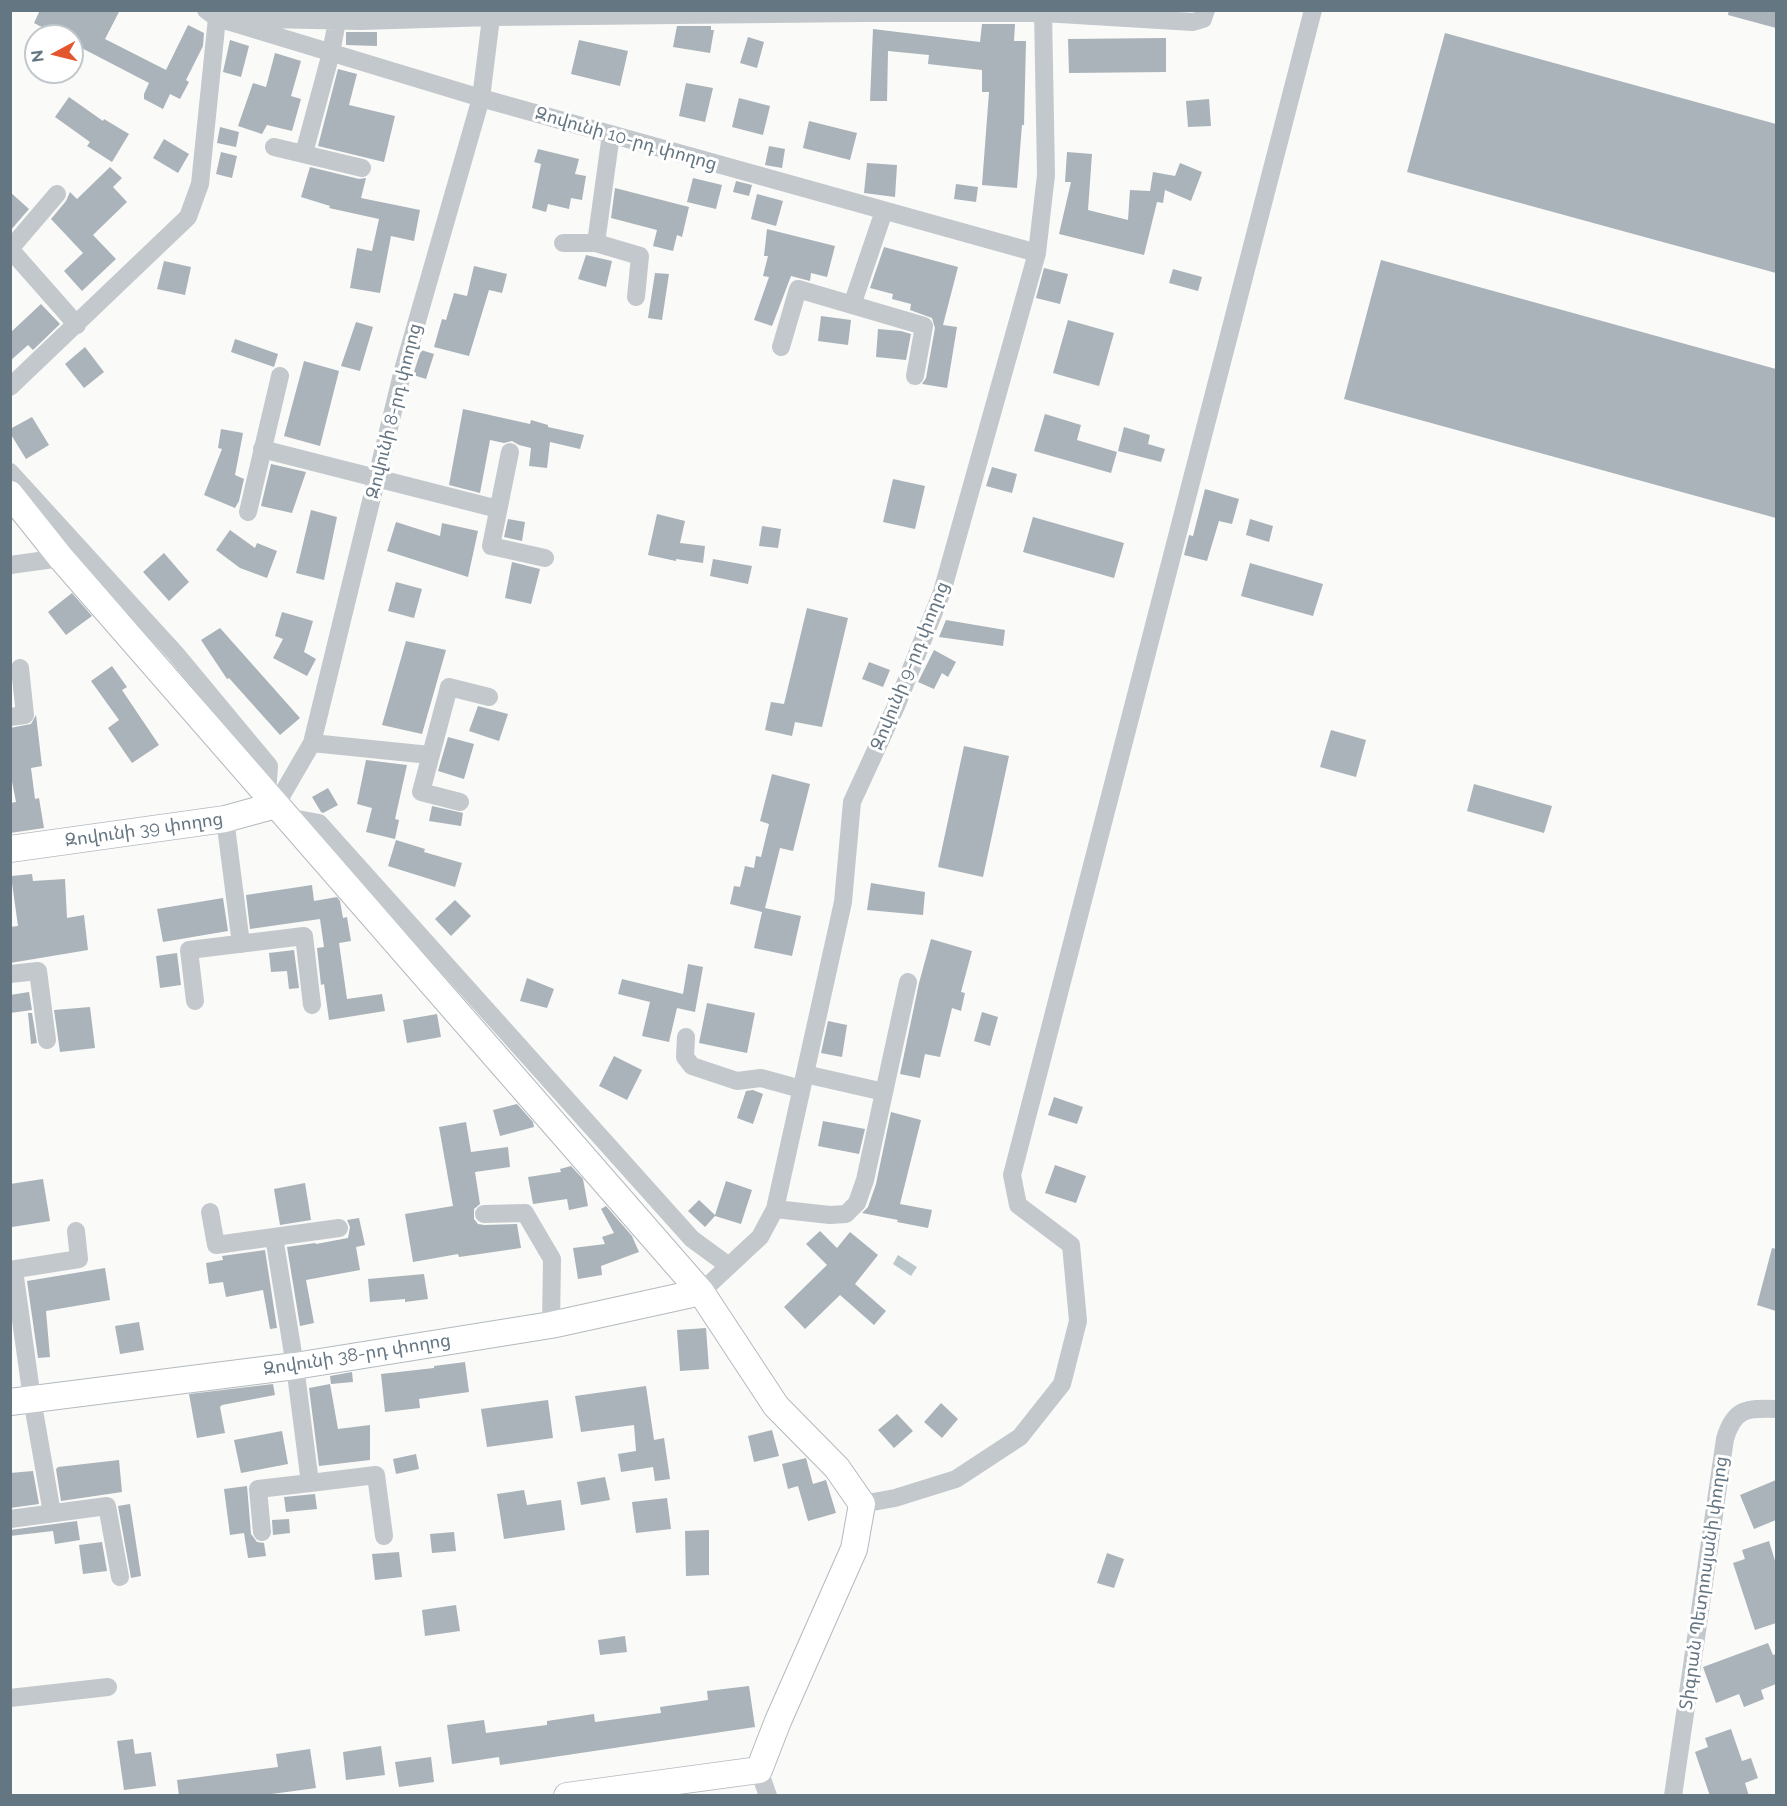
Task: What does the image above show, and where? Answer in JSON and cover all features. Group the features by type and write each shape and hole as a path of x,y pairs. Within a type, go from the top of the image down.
{"street":[{"path":"862,1504 895,1498 956,1479 1020,1437 1062,1384 1078,1322 1071,1245 1018,1205 1012,1175 1313,10"},
{"path":"10,387 188,217 200,184 211,14 337,21 361,16 492,14 1043,12 1193,22 1205,15"},
{"name":"Զովունի 9-րդ փողոց","path":"701,1292 760,1237 775,1209 843,902 852,802 897,704 942,592 1037,253 1046,176 1043,12"},
{"name":"Զովունի 10-րդ փողոց","path":"211,14 481,98 1037,253"},
{"name":"Զովունի 8-րդ փողոց","path":"276,805 312,743 403,370 481,98 492,14"},
{"path":"304,153 331,53 337,21"},
{"path":"596,243 610,134"},
{"path":"274,147 362,168"},
{"path":"57,194 10,249 77,325"},
{"path":"852,305 884,211"},
{"path":"563,243 596,243 640,256 636,297"},
{"path":"781,347 798,289 924,326 915,376"},
{"path":"248,512 280,376"},
{"path":"262,449 498,509"},
{"path":"510,452 491,546 544,558"},
{"path":"10,472 71,553 276,805 701,1292 776,1406 837,1468 862,1504 854,1549 777,1721 759,1770 768,1796"},
{"path":"10,494 71,553"},
{"path":"10,565 71,553"},
{"path":"10,717 25,715 20,668"},
{"path":"460,802 421,792 430,755 449,687 489,697"},
{"path":"312,743 430,755"},
{"path":"276,805 319,823 692,1239 729,1266"},
{"name":"Զովունի 39 փողոց","path":"10,849 225,819 276,805"},
{"path":"225,819 241,944"},
{"path":"195,1001 189,950 304,936 312,1005"},
{"path":"10,974 38,971 47,1040"},
{"path":"775,1209 830,1215 846,1214 857,1203 865,1180 908,982"},
{"path":"686,1037 685,1057 692,1066 736,1081 761,1078 803,1081 884,1092"},
{"path":"210,1212 216,1245 339,1228"},
{"path":"484,1214 525,1212 552,1259 551,1325"},
{"path":"52,1513 21,1401 12,1270 79,1259 76,1231"},
{"path":"274,1237 295,1366 310,1483"},
{"name":"Զովունի 38-րդ փողոց","path":"21,1401 295,1366 551,1325 701,1292"},
{"name":"Տիգրան Պետրոսյանի փողոց","path":"1673,1796 1725,1439 1730,1422 1743,1411 1758,1408 1776,1409"},
{"path":"262,1532 258,1489 376,1475 384,1536"},
{"path":"10,1519 107,1506 120,1577"},
{"path":"10,1698 108,1687"},
{"path":"567,1796 759,1770"}],"shaded area":[{"path":"898,1255 917,1267 911,1276 893,1264"}],"building":[{"path":"40,10 120,10 105,39 166,70 188,25 204,33 203,46 186,80 189,82 180,99 170,94 163,109 144,99 149,83 84,49 84,24 34,23"},
{"path":"1729,10 1776,10 1776,28 1728,15"},
{"path":"982,24 1015,24 1014,41 1026,41 1024,125 1022,125 1017,188 982,185 989,92 982,92 982,70 928,64 929,55 888,51 887,101 870,101 873,29 980,42"},
{"path":"677,26 711,26 711,30 714,30 710,53 673,47"},
{"path":"346,32 377,32 377,46 346,45"},
{"path":"1445,33 1776,124 1776,273 1407,172"},
{"path":"748,37 764,42 757,68 740,63"},
{"path":"1166,38 1166,72 1069,73 1068,39"},
{"path":"230,40 249,46 241,77 223,72"},
{"path":"579,40 628,51 620,86 571,74"},
{"path":"275,53 301,61 291,96 301,99 292,131 267,125 262,134 238,126 253,83 266,87"},
{"path":"338,69 357,74 349,105 395,116 384,162 318,146"},
{"path":"686,83 713,88 705,122 679,116"},
{"path":"69,97 103,121 104,119 129,134 112,162 87,146 90,142 55,117"},
{"path":"739,98 770,106 763,135 732,127"},
{"path":"1209,99 1211,126 1188,127 1186,101"},
{"path":"809,121 857,133 850,160 803,148"},
{"path":"220,127 239,132 236,147 217,143"},
{"path":"164,139 189,154 178,173 153,158"},
{"path":"769,146 785,149 782,168 765,165"},
{"path":"538,149 579,159 575,174 586,176 582,200 571,198 569,209 548,204 546,212 532,208 541,164 534,162"},
{"path":"221,152 237,156 232,178 216,174"},
{"path":"1067,152 1092,154 1088,210 1128,220 1130,190 1150,191 1153,172 1175,176 1180,163 1202,172 1191,201 1165,190 1163,203 1157,202 1144,255 1059,234 1071,182 1065,182"},
{"path":"867,163 897,165 895,197 864,193"},
{"path":"110,167 122,178 113,187 127,202 93,235 116,259 82,291 64,271 83,253 51,219 66,201 70,192 77,199"},
{"path":"310,167 359,179 366,178 361,198 420,210 414,241 391,236 380,293 350,288 357,248 372,251 379,219 329,208 330,206 301,197"},
{"path":"693,178 722,185 716,209 687,202"},
{"path":"736,181 752,185 749,196 733,192"},
{"path":"956,184 978,187 976,202 954,199"},
{"path":"615,188 689,207 682,237 677,235 673,251 653,246 657,230 611,218"},
{"path":"10,192 29,209 10,231"},
{"path":"757,194 783,201 776,226 751,219"},
{"path":"767,229 835,246 827,277 811,273 810,281 791,276 772,326 754,320 769,277 763,276 768,256 764,256"},
{"path":"884,247 958,267 943,325 957,327 947,388 922,384 926,378 935,328 932,318 910,310 911,304 892,299 893,294 870,288"},
{"path":"586,255 612,261 606,287 578,279"},
{"path":"1381,260 1776,369 1776,518 1344,399"},
{"path":"164,261 191,267 185,295 157,289"},
{"path":"474,266 507,274 502,293 489,290 469,356 434,347 442,319 446,320 454,293 467,296"},
{"path":"1044,268 1068,274 1060,304 1036,298"},
{"path":"1173,269 1202,277 1198,291 1169,283"},
{"path":"655,273 669,274 662,320 648,318"},
{"path":"41,304 60,324 33,350 28,345 10,361 10,333"},
{"path":"821,316 851,320 848,345 818,341"},
{"path":"1068,320 1114,333 1099,386 1053,373"},
{"path":"356,322 373,327 360,371 341,366"},
{"path":"878,329 911,334 906,360 876,357"},
{"path":"235,339 278,354 274,367 231,352"},
{"path":"85,347 104,372 84,388 65,364"},
{"path":"421,350 434,354 426,379 413,375"},
{"path":"304,361 339,371 320,446 284,436"},
{"path":"463,409 530,424 531,420 548,425 548,427 584,435 580,449 550,442 547,468 529,466 531,448 512,441 504,443 490,440 480,493 449,485"},
{"path":"1045,414 1081,425 1077,440 1117,452 1111,473 1034,451"},
{"path":"32,417 49,445 26,459 10,433 10,429"},
{"path":"1124,427 1150,435 1148,444 1165,449 1161,462 1118,451"},
{"path":"221,429 243,433 235,475 244,479 235,508 204,495 222,449 218,448"},
{"path":"271,464 306,472 292,513 261,506"},
{"path":"992,467 1017,474 1012,493 986,486"},
{"path":"893,479 925,486 915,529 883,522"},
{"path":"1205,489 1239,499 1232,524 1219,521 1207,561 1184,555 1189,535 1193,536"},
{"path":"311,510 337,517 324,580 296,573"},
{"path":"657,514 685,521 680,543 705,546 703,563 676,559 676,561 648,555"},
{"path":"1033,517 1124,543 1114,578 1023,552"},
{"path":"508,519 525,522 522,541 504,537"},
{"path":"1250,519 1273,526 1269,542 1246,535"},
{"path":"396,522 440,536 442,523 478,531 468,577 387,551"},
{"path":"762,526 781,529 778,548 759,546"},
{"path":"230,530 255,548 257,543 277,551 267,578 240,568 216,550"},
{"path":"164,553 189,582 169,601 143,572"},
{"path":"713,559 752,566 748,584 710,576"},
{"path":"512,562 540,569 531,604 505,598"},
{"path":"1250,563 1323,584 1313,616 1241,596"},
{"path":"396,582 422,589 414,618 388,611"},
{"path":"72,593 92,616 66,635 48,612"},
{"path":"807,608 848,618 822,727 795,722 792,736 765,730 771,702 784,704"},
{"path":"282,612 313,621 304,652 316,659 307,676 273,658 283,639 275,636"},
{"path":"946,620 1005,630 1003,646 939,637"},
{"path":"220,628 300,718 280,735 229,678 227,679 201,640"},
{"path":"406,641 446,650 422,734 382,725"},
{"path":"934,650 956,662 948,677 942,673 934,689 918,682"},
{"path":"869,662 890,670 883,687 862,679"},
{"path":"112,666 127,687 122,690 159,745 132,763 108,728 119,720 91,681"},
{"path":"478,706 508,714 499,741 469,731"},
{"path":"36,715 42,766 31,768 35,799 39,798 44,828 10,833 10,803 16,802 10,771 10,728 31,724"},
{"path":"1331,730 1366,740 1356,777 1320,767"},
{"path":"448,737 474,744 464,779 438,771"},
{"path":"964,746 1009,756 983,877 938,867"},
{"path":"366,760 407,765 395,819 399,820 395,839 366,832 372,808 357,804"},
{"path":"772,774 810,784 793,851 780,848 765,908 801,916 792,956 754,948 762,912 730,904 734,886 740,887 745,866 754,868 756,856 761,857 769,824 760,821"},
{"path":"1474,784 1552,806 1544,833 1467,811"},
{"path":"328,788 338,805 323,813 312,797"},
{"path":"432,806 463,813 461,826 429,821"},
{"path":"396,840 425,849 424,852 462,863 455,887 388,866"},
{"path":"32,874 33,881 65,879 67,918 84,915 88,950 10,963 10,927 18,926 11,876"},
{"path":"871,883 925,892 923,915 867,910"},
{"path":"312,885 314,901 337,897 343,918 347,917 351,941 339,943 347,999 382,994 385,1011 329,1020 324,984 321,985 317,948 324,947 320,919 250,929 246,895"},
{"path":"223,898 228,931 163,942 157,909"},
{"path":"455,900 471,916 451,936 435,919"},
{"path":"931,939 972,951 961,992 965,993 961,1011 952,1008 940,1057 925,1054 920,1078 900,1074 919,983"},
{"path":"294,950 299,988 289,989 287,971 271,972 269,953"},
{"path":"177,953 181,985 160,988 156,956"},
{"path":"688,964 703,967 695,1012 677,1008 669,1042 642,1036 650,1002 618,994 622,979 683,994"},
{"path":"527,978 554,989 547,1008 520,1001"},
{"path":"29,992 32,1010 10,1013 10,995"},
{"path":"707,1003 755,1013 747,1053 699,1043"},
{"path":"90,1007 95,1048 60,1052 54,1010"},
{"path":"982,1012 998,1017 990,1046 974,1041"},
{"path":"28,1013 32,1013 37,1043 31,1044"},
{"path":"437,1014 441,1037 407,1043 403,1020"},
{"path":"828,1021 847,1025 842,1057 821,1053"},
{"path":"614,1056 642,1070 627,1100 599,1086"},
{"path":"753,1090 763,1094 753,1124 737,1118 746,1091"},
{"path":"1054,1097 1083,1107 1077,1124 1048,1115"},
{"path":"517,1104 533,1122 534,1127 500,1136 493,1110"},
{"path":"891,1112 921,1120 900,1204 932,1210 928,1228 862,1213 868,1207 876,1184"},
{"path":"823,1121 865,1129 859,1154 818,1146"},
{"path":"466,1122 471,1152 508,1147 510,1167 475,1172 480,1204 474,1209 474,1219 478,1224 484,1225 517,1224 521,1248 459,1257 458,1254 413,1262 405,1214 453,1206 439,1127"},
{"path":"1055,1165 1086,1176 1076,1203 1045,1193"},
{"path":"571,1166 583,1179 588,1206 569,1210 567,1199 533,1204 528,1177 561,1172 560,1169"},
{"path":"43,1179 50,1221 12,1227 10,1184"},
{"path":"726,1181 752,1190 741,1224 715,1216 705,1227 688,1211 699,1200 715,1215"},
{"path":"305,1183 311,1220 280,1225 274,1189"},
{"path":"606,1206 632,1236 639,1252 601,1266 602,1275 578,1279 573,1248 605,1244 602,1237 614,1233 601,1209"},
{"path":"359,1218 365,1245 356,1247 360,1270 306,1280 314,1323 300,1326 287,1247 348,1238 350,1227 347,1220"},
{"path":"820,1231 837,1248 850,1232 878,1255 855,1284 886,1311 874,1325 840,1295 805,1329 784,1307 827,1265 806,1244"},
{"path":"1772,1248 1776,1249 1776,1311 1757,1305"},
{"path":"265,1250 277,1328 270,1329 263,1290 226,1297 223,1282 209,1284 206,1263 223,1260 222,1256"},
{"path":"105,1268 110,1300 46,1311 50,1357 38,1358 27,1281"},
{"path":"424,1274 428,1299 405,1302 405,1299 370,1302 368,1279"},
{"path":"139,1322 144,1350 120,1354 115,1326"},
{"path":"706,1328 709,1369 680,1371 677,1330"},
{"path":"465,1362 469,1392 419,1399 420,1408 385,1412 381,1374"},
{"path":"352,1372 353,1382 331,1384 330,1376"},
{"path":"273,1384 275,1395 222,1405 220,1407 225,1433 197,1438 189,1394"},
{"path":"330,1384 338,1429 370,1425 370,1460 319,1466 309,1388"},
{"path":"646,1386 654,1440 664,1438 670,1479 655,1481 653,1467 621,1472 618,1454 636,1451 634,1425 581,1432 575,1396"},
{"path":"548,1400 553,1438 487,1447 481,1409"},
{"path":"941,1403 958,1419 942,1438 924,1422"},
{"path":"897,1414 913,1431 894,1448 878,1430"},
{"path":"772,1430 779,1456 754,1462 748,1436"},
{"path":"282,1431 288,1464 241,1473 234,1440"},
{"path":"416,1454 419,1469 396,1474 393,1459"},
{"path":"806,1458 813,1484 826,1480 836,1513 808,1521 798,1486 788,1489 782,1464"},
{"path":"119,1460 122,1492 61,1501 56,1469 58,1467"},
{"path":"33,1471 39,1504 10,1508 10,1473"},
{"path":"605,1477 610,1500 581,1505 577,1482"},
{"path":"1776,1480 1776,1520 1754,1529 1740,1495"},
{"path":"247,1486 251,1534 257,1542 264,1543 266,1556 248,1558 244,1533 230,1535 224,1489"},
{"path":"524,1490 527,1505 561,1500 565,1530 504,1539 497,1494"},
{"path":"315,1494 317,1509 286,1512 284,1497"},
{"path":"667,1498 671,1529 636,1533 632,1502"},
{"path":"130,1504 141,1576 131,1578 118,1506"},
{"path":"289,1519 290,1533 273,1535 272,1520"},
{"path":"77,1521 80,1540 55,1544 53,1531 10,1536 10,1530"},
{"path":"709,1530 709,1575 686,1576 685,1531"},
{"path":"454,1532 456,1551 432,1553 430,1534"},
{"path":"1769,1541 1776,1564 1776,1623 1755,1630 1733,1563 1745,1559 1742,1550"},
{"path":"102,1542 107,1571 83,1574 79,1545"},
{"path":"399,1552 402,1577 375,1580 372,1554"},
{"path":"1107,1553 1124,1559 1114,1588 1097,1583"},
{"path":"456,1605 460,1631 425,1636 422,1610"},
{"path":"625,1636 627,1652 600,1655 598,1640"},
{"path":"1768,1643 1773,1655 1776,1654 1776,1684 1761,1690 1764,1699 1744,1707 1739,1694 1716,1703 1703,1667"},
{"path":"749,1686 755,1727 500,1765 499,1757 452,1764 447,1725 484,1720 486,1733 547,1725 547,1721 594,1714 595,1722 661,1713 660,1707 708,1700 707,1691"},
{"path":"1731,1729 1742,1761 1751,1758 1758,1778 1745,1783 1749,1796 1710,1796 1695,1752 1708,1747 1705,1738"},
{"path":"133,1739 135,1754 151,1752 156,1786 124,1790 117,1741"},
{"path":"381,1746 385,1775 346,1780 343,1752"},
{"path":"310,1749 316,1788 257,1796 179,1796 177,1780 278,1767 276,1754"},
{"path":"431,1757 434,1782 399,1787 395,1762"}]}
